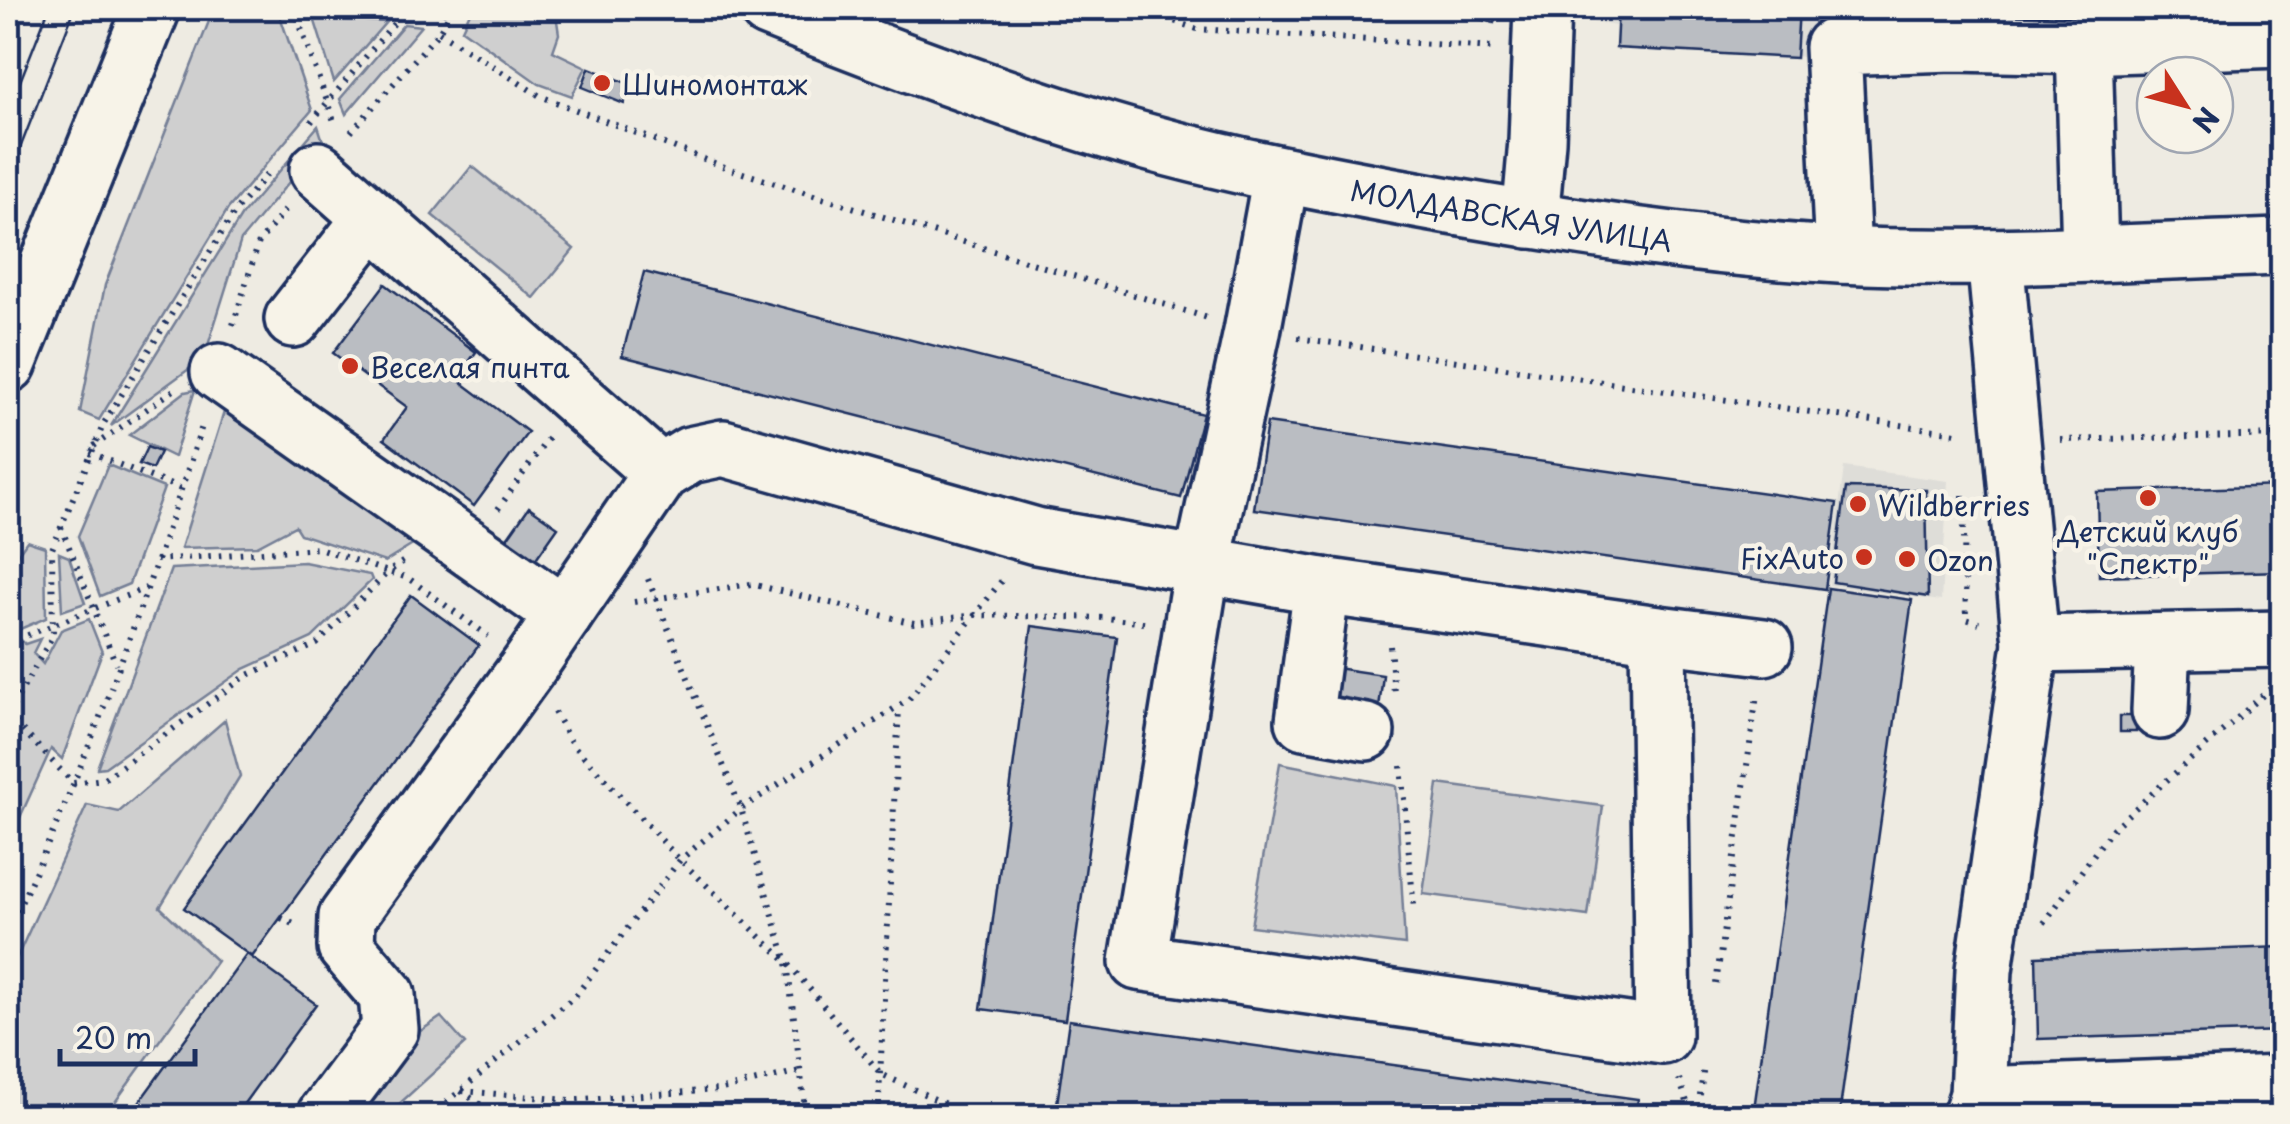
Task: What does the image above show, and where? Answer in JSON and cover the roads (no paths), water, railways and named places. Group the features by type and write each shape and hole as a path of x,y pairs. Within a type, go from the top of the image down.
{"street":[{"path":"8,364 152,8"},
{"name":"МОЛДАВСКАЯ УЛИЦА","path":"767,8 894,59 1092,126 1281,176 1530,220 1692,242 1843,255 1995,257 2282,247"},
{"path":"1843,255 1833,27 1954,42 2084,46 2282,38"},
{"path":"1530,220 1541,29"},
{"path":"2084,46 2090,252"},
{"path":"309,153 372,218 661,472"},
{"path":"1281,176 1202,565 1138,962 1663,1036 1658,634"},
{"path":"293,319 372,218"},
{"path":"1995,257 2031,644 1984,970 1975,1106 2088,1104 2282,1084"},
{"path":"219,372 564,615"},
{"path":"325,1116 390,1029 388,996 346,947 347,917 564,615 661,472 690,455 724,448 1036,536 1322,586 1764,646"},
{"path":"1322,586 1304,721 1366,732"},
{"path":"2031,644 2282,639"},
{"path":"2160,711 2162,642"}],"tram line":[{"path":"8,112 49,8"},
{"path":"8,179 75,8"}],"place":[{"name":"Шиномонтаж","path":"602,83"},
{"name":"Веселая пинта","path":"350,366"},
{"name":"Детский клуб \"Спектр\"","path":"2148,498"},
{"name":"Wildberries","path":"1858,504"},
{"name":"FixAuto","path":"1864,557"},
{"name":"Ozon","path":"1907,559"}]}
